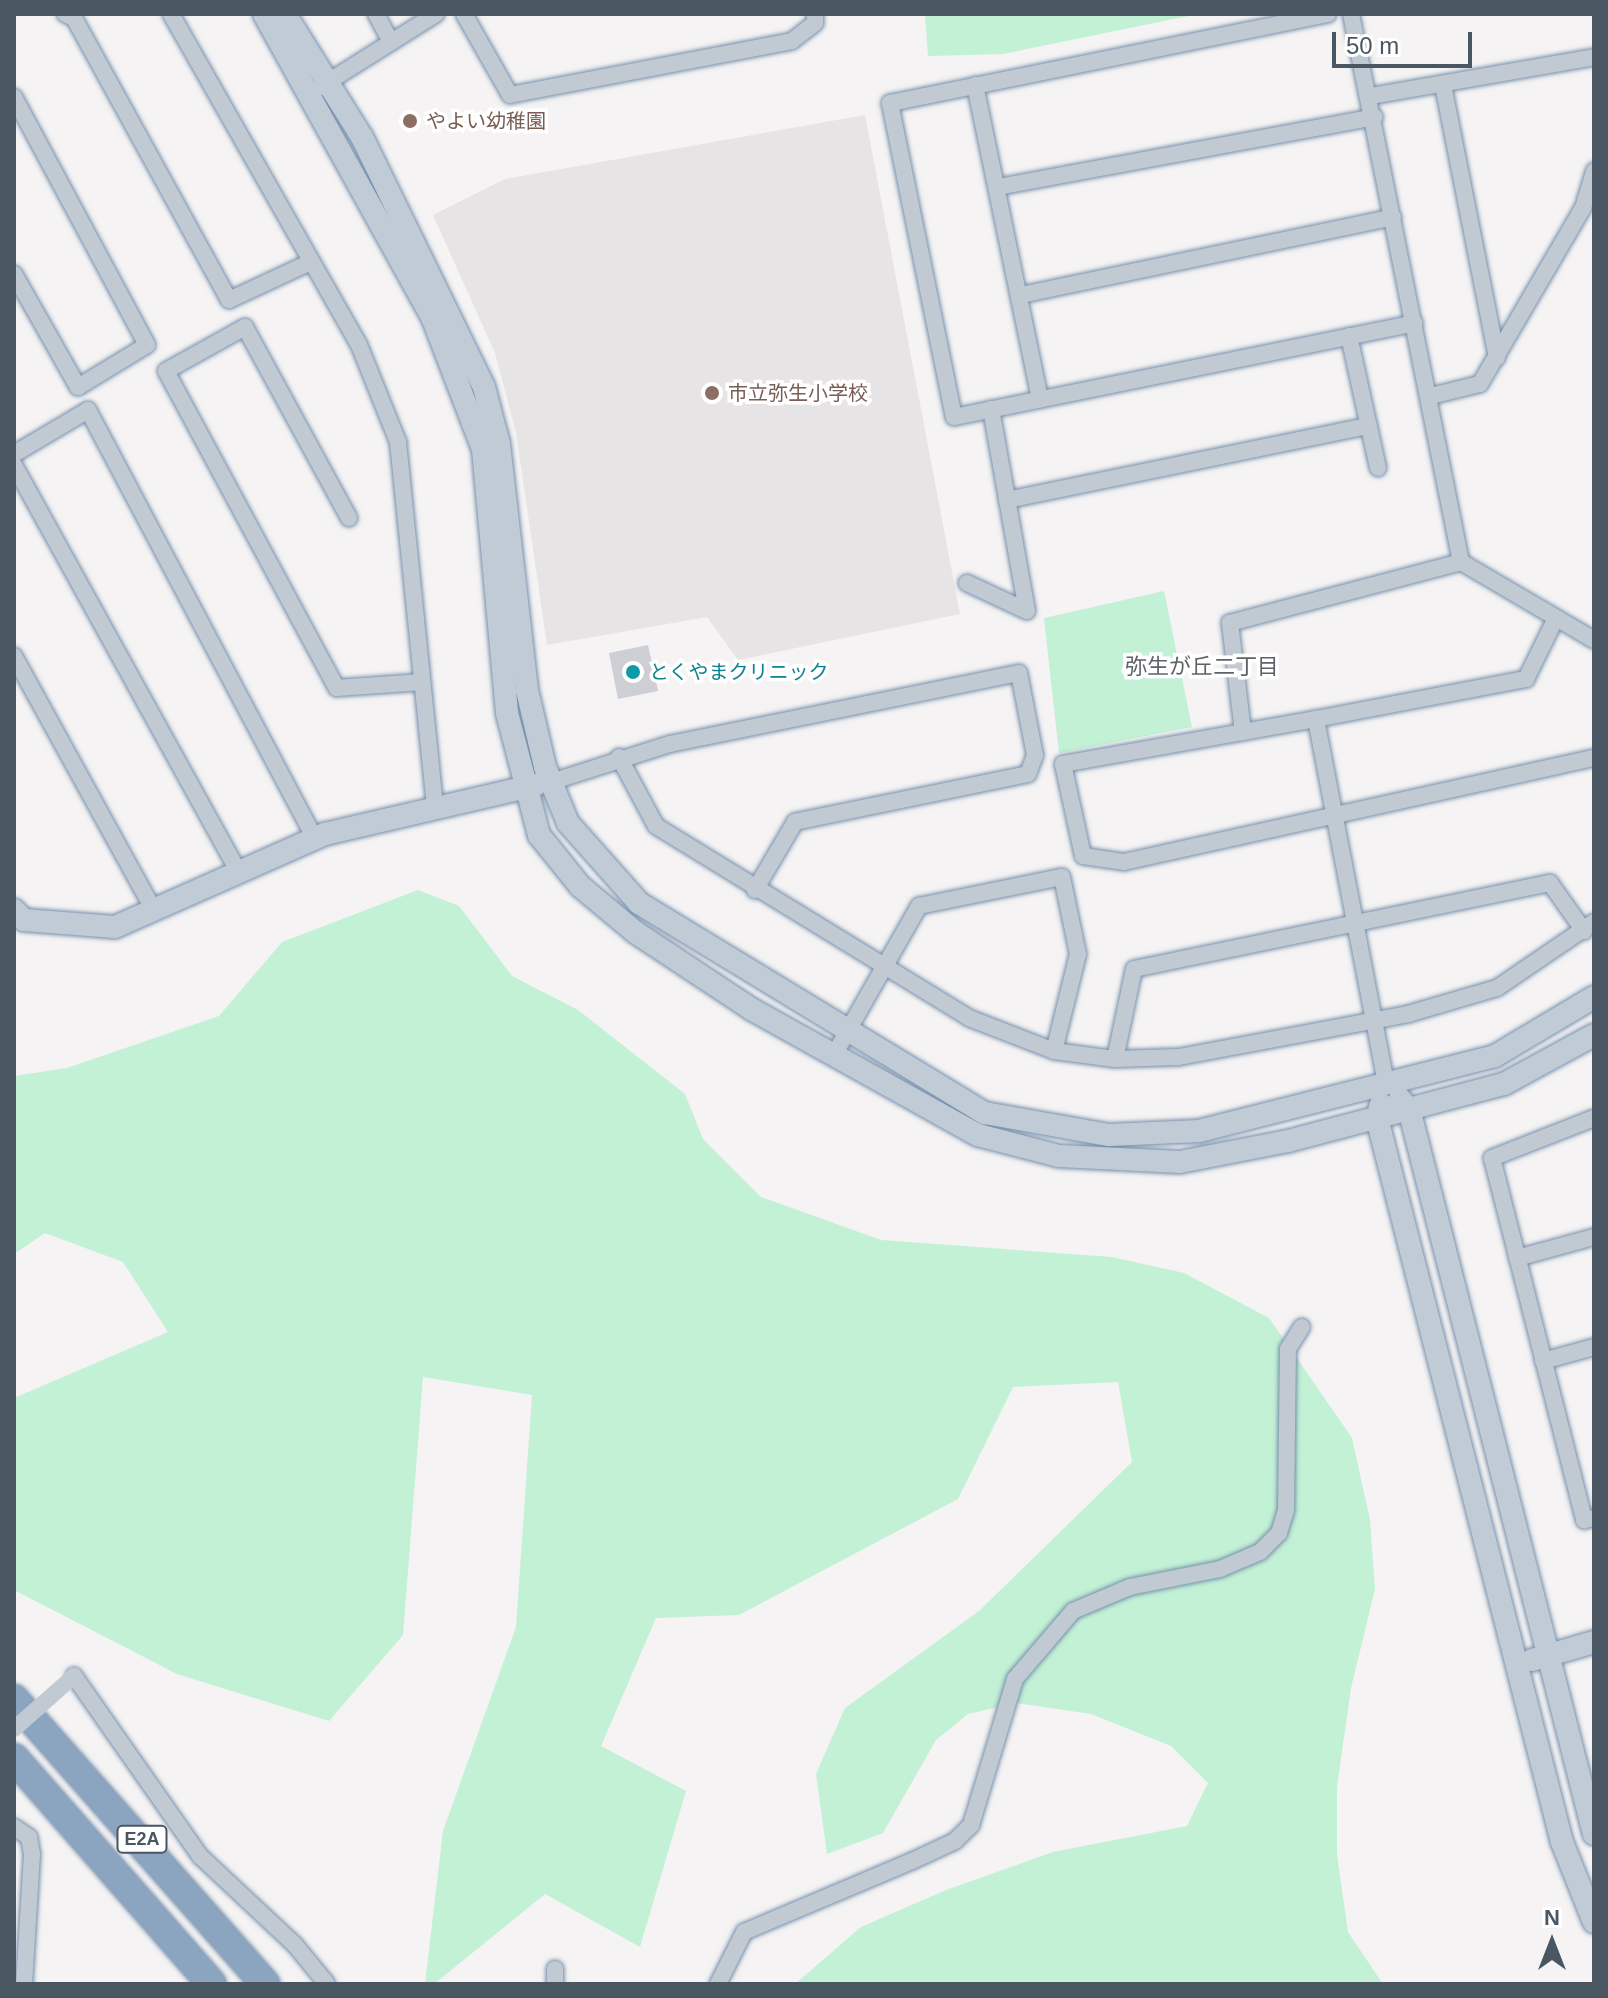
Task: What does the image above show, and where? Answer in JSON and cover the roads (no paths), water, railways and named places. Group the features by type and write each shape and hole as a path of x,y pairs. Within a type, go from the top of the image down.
{"highway":[{"name":"E2A","path":"14,1699 265,1984"},
{"name":"E2A","path":"14,1758 212,1984"}],"street":[{"path":"65,14 74,18 229,300 311,262"},
{"path":"171,14 359,345 398,442 435,808"},
{"path":"264,14 433,319 483,449 507,713 524,788 539,835 580,886 635,932 834,1055 978,1135 1059,1156 1180,1162 1377,1118 1504,1084 1594,1035"},
{"path":"285,14 362,137 484,387 499,444 527,690 551,782 568,823 639,903 985,1113 1109,1135 1199,1131 1495,1056 1594,997"},
{"path":"376,14 389,38"},
{"path":"309,95 389,38 436,14"},
{"path":"464,14 510,95 792,41 815,23 815,14"},
{"path":"1328,14 890,103 954,417 1415,323"},
{"path":"1351,14 1371,96 1461,562"},
{"path":"1371,96 1594,57"},
{"path":"975,85 1021,295 1040,399"},
{"path":"1443,85 1497,358"},
{"path":"14,97 147,345 78,387 14,274"},
{"path":"998,187 1375,117"},
{"path":"1431,396 1480,384 1583,208 1594,171"},
{"path":"1021,295 1393,217"},
{"path":"349,518 245,327 166,371 337,688 422,682"},
{"path":"1349,336 1378,468"},
{"path":"967,583 1027,611 991,409"},
{"path":"14,454 88,410 315,838"},
{"path":"1007,500 1368,426"},
{"path":"14,465 237,869"},
{"path":"1243,732 1230,623 1461,562 1594,640"},
{"path":"1556,618 1526,679 1063,764 1083,856 1124,862 1594,758"},
{"path":"14,656 153,909"},
{"path":"14,910 38,922 115,927 237,869 315,838 551,782 619,757 1019,673 1035,755 1028,774 795,822 755,890"},
{"path":"1316,719 1386,1083 1377,1118 1520,1664 1562,1842 1594,1922"},
{"path":"619,757 656,826 755,890 969,1018 1054,1051 1115,1059 1179,1057 1373,1020 1497,988 1589,926 1550,883 1134,969 1115,1059"},
{"path":"834,1055 919,906 1062,877 1078,954 1054,1051"},
{"path":"1386,1083 1409,1109 1594,1834"},
{"path":"1594,1118 1492,1158 1584,1520 1594,1518"},
{"path":"1517,1258 1594,1237"},
{"path":"718,1984 744,1932 955,1841 971,1825 1015,1679 1073,1611 1130,1587 1220,1569 1260,1552 1279,1533 1286,1510 1288,1349 1302,1327"},
{"path":"1543,1361 1594,1347"},
{"path":"1520,1664 1594,1642"},
{"path":"14,1729 74,1676 200,1856 295,1945 327,1984"},
{"path":"14,1827 29,1837 32,1854 24,1984"}],"place":[{"name":"やよい幼稚園","path":"410,121"},
{"name":"市立弥生小学校","path":"712,393"},
{"name":"とくやまクリニック","path":"633,672"}],"district":[{"name":"弥生が丘二丁目","path":"1202,667"}]}
